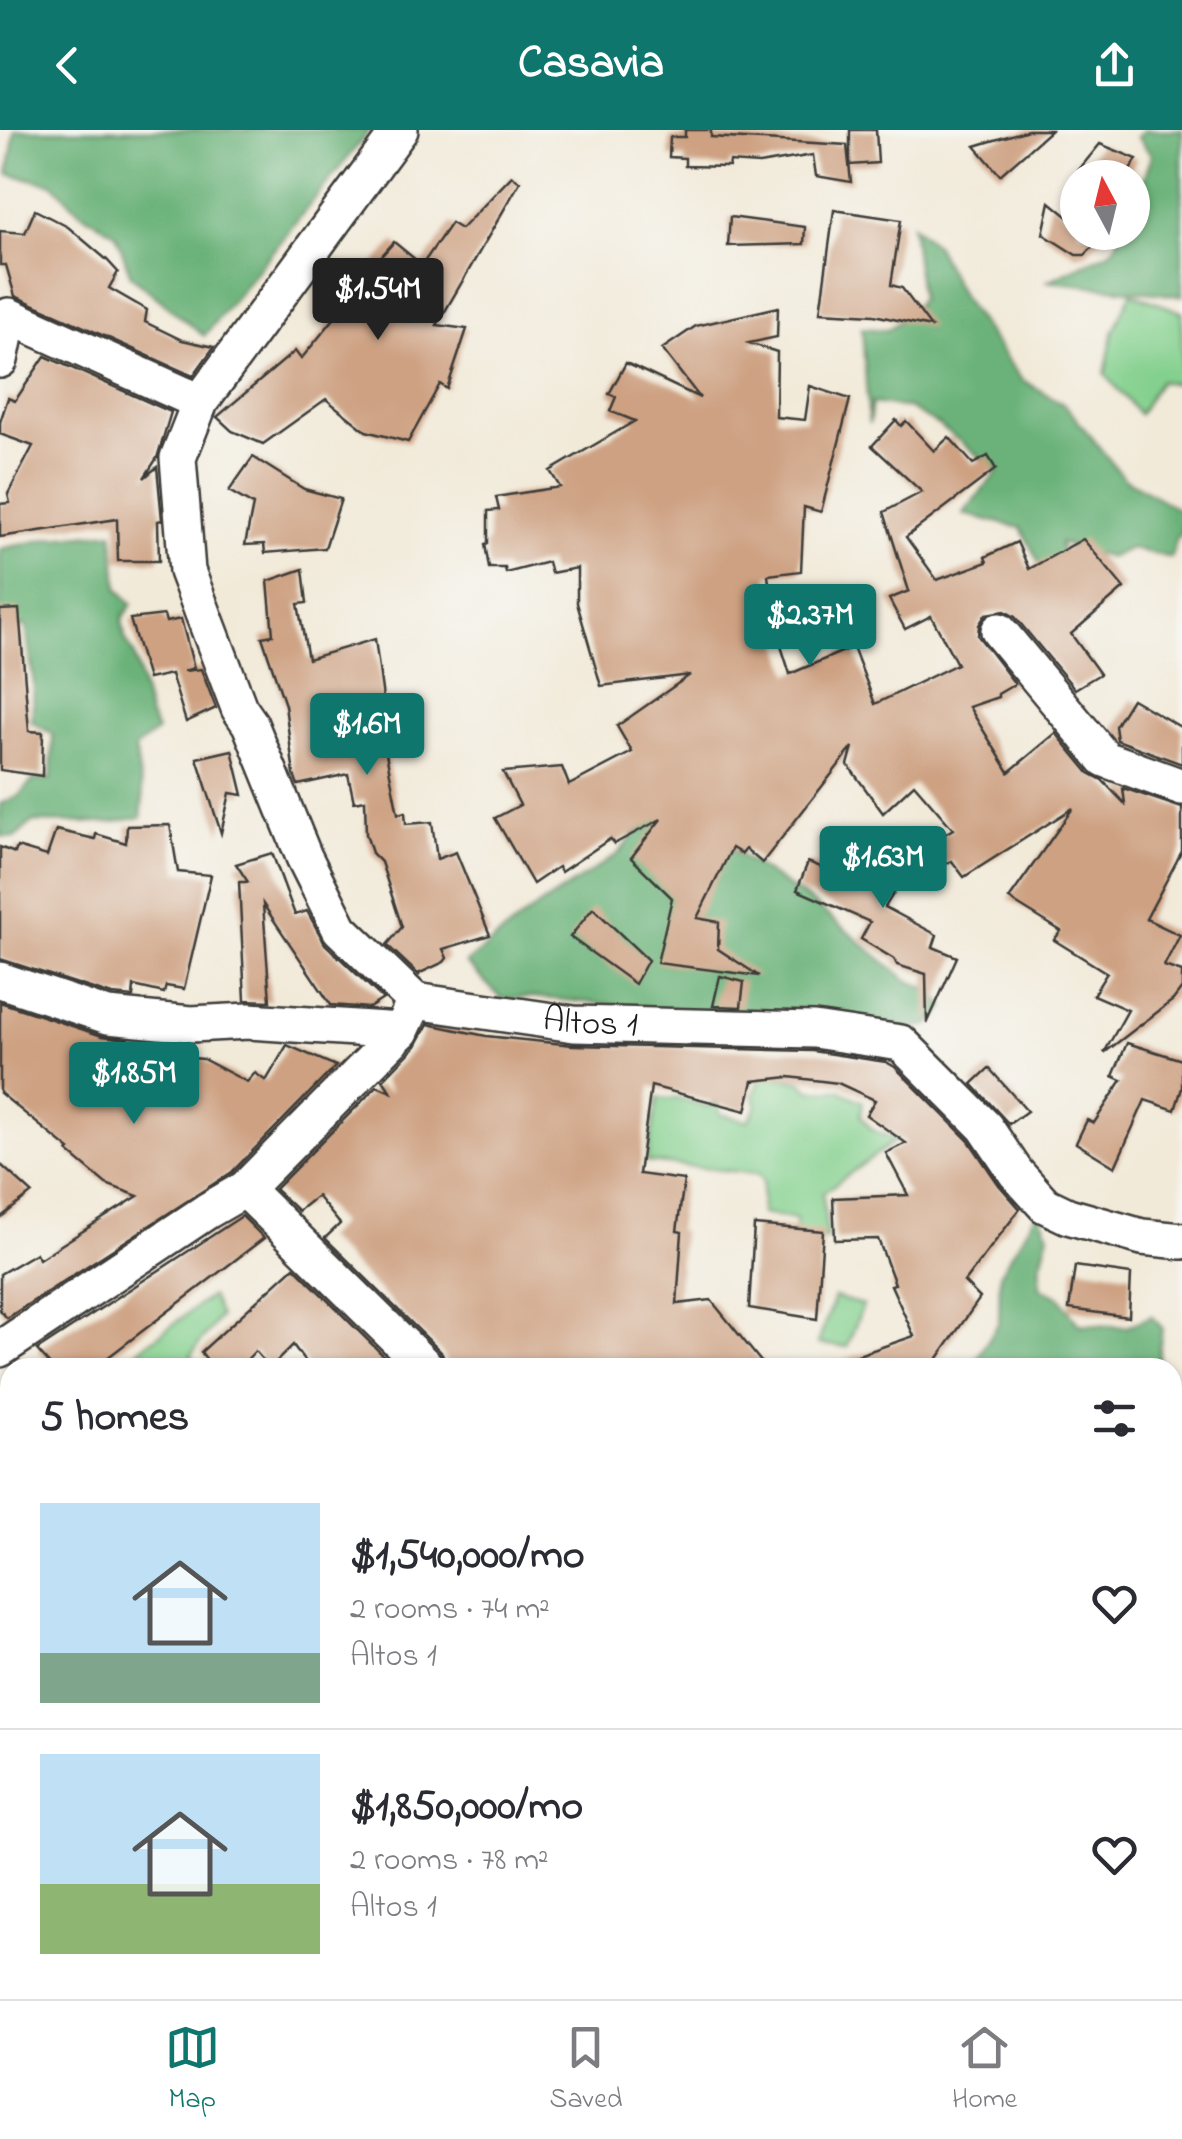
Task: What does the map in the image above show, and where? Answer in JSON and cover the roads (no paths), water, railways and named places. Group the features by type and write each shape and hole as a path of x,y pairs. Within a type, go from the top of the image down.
{"street":[{"path":"0,1349 245,1189 408,1016 340,930 304,857 250,724 239,708 187,571 178,458 200,402 400,130"},
{"path":"0,360 9,316 200,402"},
{"path":"999,631 1105,759 1182,787"},
{"name":"Altos 1","path":"0,980 108,1016 191,1024 408,1016 814,1030 901,1043 985,1127 1016,1174 1046,1205 1068,1216 1142,1237 1182,1241"},
{"path":"245,1189 416,1358"}]}
